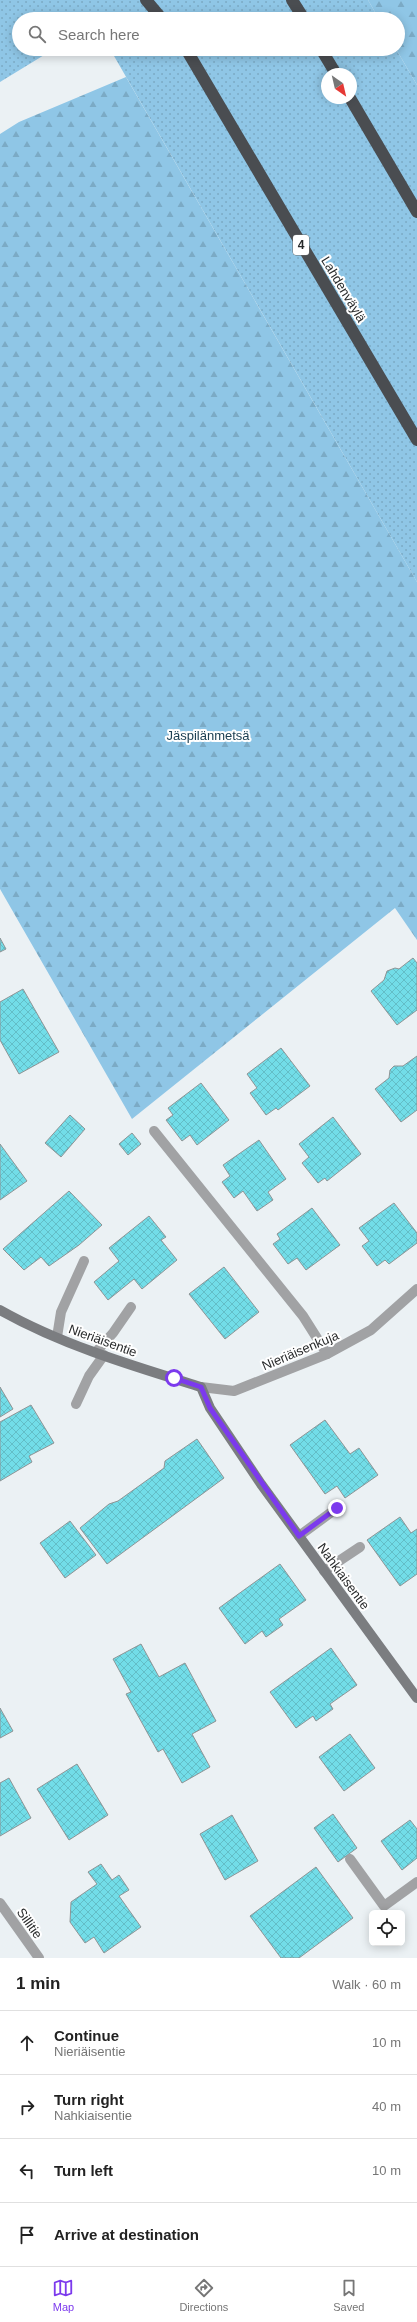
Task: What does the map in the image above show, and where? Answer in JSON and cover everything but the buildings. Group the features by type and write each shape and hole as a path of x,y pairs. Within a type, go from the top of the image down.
{"highway":[{"path":"146,0 156,12"},
{"path":"156,0 164,12"},
{"path":"292,0 300,12"},
{"name":"Lahdenväylä","path":"190,56 417,440"},
{"path":"325,56 332,68"},
{"path":"354,104 417,212"}],"street":[{"path":"154,1131 303,1316 328,1354"},
{"path":"57,1337 61,1312 84,1261"},
{"name":"Nieriäisenkuja","path":"201,1387 234,1391 328,1354 371,1330 417,1289"},
{"path":"76,1404 100,1353 130,1307"},
{"name":"Nieriäisentie","path":"0,1310 25,1324 57,1337 201,1387"},
{"name":"Nahkiaisentie","path":"201,1387 210,1408 299,1536 417,1698"},
{"path":"299,1536 337,1508"},
{"path":"324,1571 360,1547"},
{"path":"350,1859 384,1906 417,1882"},
{"name":"Sillitie","path":"0,1903 39,1958"}],"green space":[{"path":"0,0 368,0 375,12 12,12 12,56 43,56 0,82"},
{"path":"368,0 417,0 417,85 400,56 405,56 405,12 375,12"},
{"path":"114,56 400,56 417,85 417,582"},
{"name":"Jäspilänmetsä","path":"126,77 417,582 417,940 395,908 132,1119 0,889 0,134 19,122"}],"route":[{"path":"174,1378 201,1387 210,1408 261,1484 299,1536 337,1508"}]}
